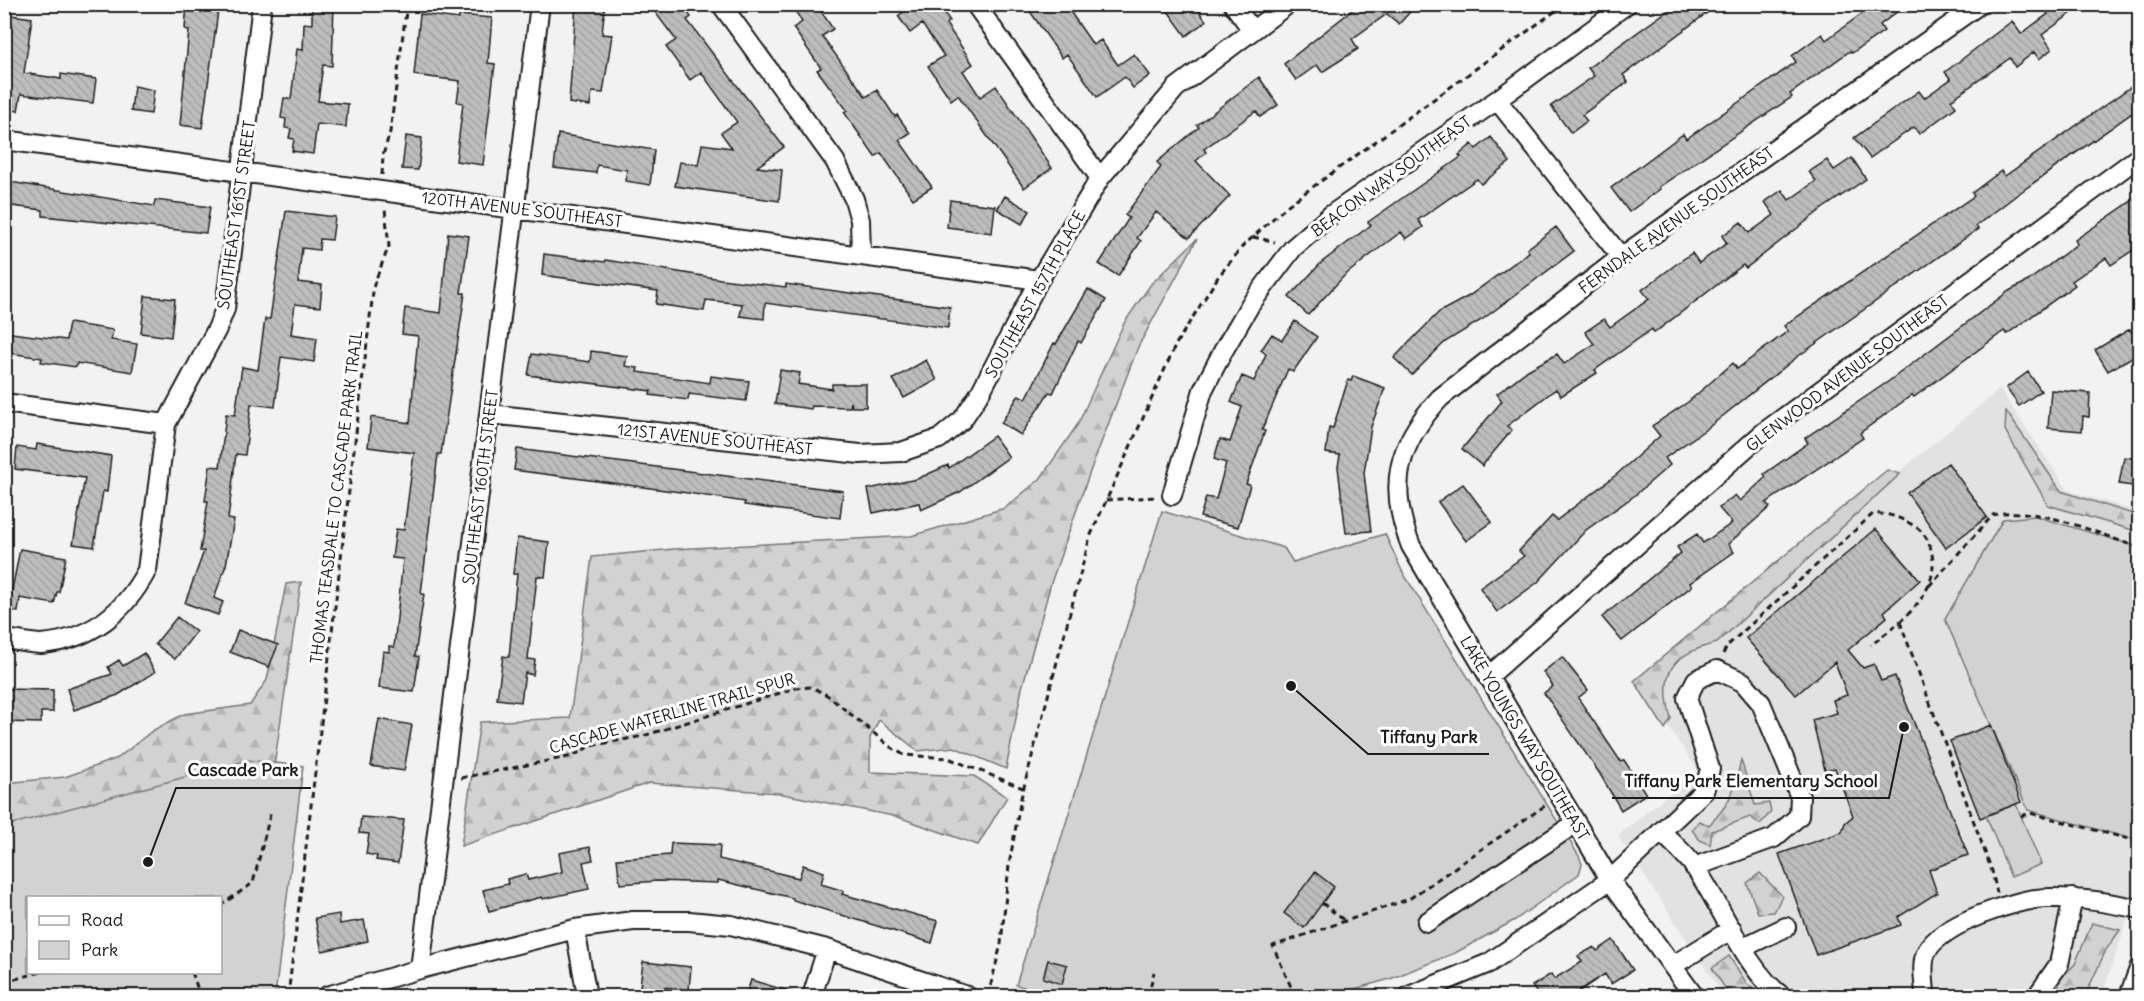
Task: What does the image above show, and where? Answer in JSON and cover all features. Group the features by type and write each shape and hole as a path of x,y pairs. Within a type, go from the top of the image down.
{"street":[{"name":"SOUTHEAST 161ST STREET","path":"4,639 40,644 80,637 112,617 137,590 147,570 166,424 217,329 225,309 262,4"},
{"name":"SOUTHEAST 160TH STREET","path":"420,969 540,4"},
{"path":"721,4 835,160 854,199 860,220 861,255"},
{"path":"975,4 1100,178"},
{"path":"1233,4 1252,30"},
{"name":"SOUTHEAST 157TH PLACE","path":"939,439 962,420 980,393 1038,280 1100,178 1176,88 1288,4"},
{"name":"BEACON WAY SOUTHEAST","path":"1172,495 1203,390 1250,305 1293,249 1331,215 1497,100 1627,4"},
{"name":"FERNDALE AVENUE SOUTHEAST","path":"1400,463 1419,421 1440,398 1621,257 1980,4"},
{"path":"1497,100 1621,257"},
{"name":"120TH AVENUE SOUTHEAST","path":"4,140 515,207 1038,280"},
{"name":"GLENWOOD AVENUE SOUTHEAST","path":"1488,677 1764,432 2139,156"},
{"path":"4,404 166,424"},
{"name":"121ST AVENUE SOUTHEAST","path":"490,414 860,454 901,452 939,439"},
{"name":"LAKE YOUNGS WAY SOUTHEAST","path":"1400,463 1400,506 1411,546 1610,880 1694,996"},
{"path":"1409,996 1489,963 1610,880 1704,791 1709,781 1708,760 1687,698 1696,680 1717,670 1743,682 1761,703 1800,797 1799,816 1774,838 1694,867"},
{"path":"1427,922 1576,823"},
{"path":"1661,831 1694,867 1768,984 1782,996"},
{"path":"1925,996 1924,958 1930,946 1950,930 2000,909 2044,898 2073,898 2139,909"},
{"path":"2037,996 2059,964 2068,931 2073,898"},
{"path":"327,996 574,929 633,921 689,921 730,925 827,949 963,995"},
{"path":"1744,947 1786,927"},
{"path":"1672,966 1732,928"},
{"path":"574,929 587,996"},
{"path":"812,996 827,949"},
{"path":"2129,996 2139,970"}],"path":[{"name":"THOMAS TEASDALE TO CASCADE PARK TRAIL","path":"288,996 374,284 389,246 382,190 382,155 390,132 407,4"},
{"path":"1107,500 1172,495"},
{"path":"1717,670 1726,646 1873,514 1887,513 1922,531 1930,546 1934,562 1928,587"},
{"path":"1871,645 1917,604 1928,587 1992,515 2032,513 2139,548"},
{"path":"1900,621 1992,872 2000,909"},
{"name":"CASCADE WATERLINE TRAIL SPUR","path":"444,779 467,778 573,756 590,746 643,736 796,687 811,687 827,695 892,748 904,755 948,758 1023,788"},
{"path":"1295,996 1273,946 1409,899 1560,796"},
{"path":"222,905 253,883 271,811"},
{"path":"2021,816 2030,813 2139,842"},
{"path":"1322,903 1345,921"},
{"path":"1148,996 1154,972"},
{"path":"4,982 34,974"},
{"path":"193,974 200,996"}],"shaded area":[{"path":"2000,389 2068,490 2139,512 2139,884 2102,996 1724,996 1618,836 1698,770 1639,685"}],"green space":[{"path":"1197,239 1138,347 1091,469 1051,583 1022,688 1006,769 954,747 918,751 879,720 870,738 870,772 974,776 1007,797 978,845 898,817 778,793 649,783 461,846 480,722 570,718 592,557 674,549 911,536 1005,508 1040,479 1078,424 1124,323 1151,284"},
{"path":"2006,411 2061,491 2139,516 2139,532 2048,505 2005,430"},
{"path":"1887,470 1900,474 1717,643 1688,653 1672,668 1667,689 1671,719 1665,729 1634,681"},
{"path":"1162,511 1284,548 1293,562 1385,534 1402,571 1579,856 1582,864 1579,874 1515,920 1455,953 1390,979 1329,996 1061,996 1016,985"},
{"path":"2035,516 2139,547 2139,841 2028,810 1945,619 2003,519"},
{"path":"301,582 270,794 5,863 5,783 65,777 118,758 152,731 184,714 250,705 267,680 286,584"},
{"path":"247,760 303,766 275,996 5,996 5,826"},
{"path":"1741,760 1755,805 1769,803 1771,812 1760,824 1750,817 1712,831 1710,845 1700,840 1692,830 1699,821 1709,825 1723,809 1734,788"},
{"path":"2016,804 2041,864 2011,877 1986,816"},
{"path":"1760,873 1782,896 1774,912 1758,913 1747,883"},
{"path":"2092,923 2120,930 2106,950 2085,996 2057,996 2060,979 2075,964"},
{"path":"1729,956 1747,984 1762,996 1730,996 1712,968"}],"building":[{"path":"187,4 219,4 202,128 180,125 189,30 185,29"},
{"path":"312,4 334,4 332,66 323,65 318,101 348,104 346,127 317,124 313,154 292,151 294,139 289,138 291,129 285,128 286,119 281,118 284,98 291,99 297,49 303,50 304,23 312,24"},
{"path":"576,4 605,4 602,34 612,35 603,93 592,92 590,106 569,103"},
{"path":"649,4 682,4 691,17 687,20 784,147 757,167 782,170 779,201 675,186 680,162 698,165 702,144 732,148 721,133 737,122 701,72 690,80 666,47 676,40"},
{"path":"791,4 816,4 833,29 822,36 866,97 877,90 895,117 897,115 910,133 899,140 932,187 913,199 881,153 875,157 844,112 847,110 817,70 821,68 793,28 802,22"},
{"path":"914,4 938,4 950,21 946,24 973,64 963,71 980,97 996,86 1052,168 1024,188 958,95 951,100 928,66 944,56 922,24 910,33 898,16"},
{"path":"1025,4 1065,4 1093,45 1101,40 1118,65 1134,54 1150,75 1133,88 1125,77 1097,97 1067,54 1062,58"},
{"path":"1163,4 1194,4 1206,21 1186,36"},
{"path":"1360,4 1417,4 1399,24 1387,14 1352,39 1358,49 1322,72 1317,65 1296,80 1284,64"},
{"path":"1677,4 1719,4 1623,75 1628,82 1582,115 1587,121 1571,133 1551,106 1594,76 1588,68"},
{"path":"1875,4 1907,4 1880,25 1884,31 1852,53 1850,51 1790,94 1792,97 1659,187 1660,189 1629,212 1611,188 1683,134 1686,139 1796,62 1792,56 1822,34 1826,40"},
{"path":"2041,4 2084,4 2042,35 2052,49 2039,59 2034,52 2015,67 2010,58 1951,100 1956,107 1919,134 1914,127 1870,158 1854,138 1919,91 1924,98 1951,79 1945,72 2012,21 2021,34 2048,14"},
{"path":"4,14 32,18 24,73 61,79 61,74 96,79 93,103 21,94 18,111 6,109 10,74 4,74"},
{"path":"420,14 459,19 459,15 492,18 488,63 495,64 483,165 456,161 463,103 457,102 460,81 414,75"},
{"path":"1259,77 1278,105 1260,117 1256,111 1204,149 1206,152 1196,161 1230,196 1189,238 1156,212 1137,238 1141,241 1118,276 1099,264 1129,218 1125,215 1161,167 1157,162 1199,127 1197,125"},
{"path":"2139,81 2139,108 2018,194 1976,226 1978,229 1797,357 1709,427 1665,458 1670,465 1634,496 1586,530 1538,582 1497,612 1480,588 1524,556 1519,551 1552,516 1557,520 1616,475 1660,436 1652,426 1688,402 1733,363 1737,369 1788,331 1784,326 1974,196 1972,193 2001,171 2005,176"},
{"path":"134,86 154,90 151,114 131,111"},
{"path":"558,134 654,150 650,185 625,181 627,170 597,165 596,173 554,168"},
{"path":"406,136 422,138 418,170 402,169"},
{"path":"1491,137 1510,162 1481,184 1477,179 1418,220 1423,227 1406,239 1401,232 1377,250 1344,276 1308,315 1289,297 1322,262 1371,225 1368,222 1461,157 1459,155 1472,144 1476,149"},
{"path":"1852,158 1866,179 1822,209 1746,268 1743,265 1654,333 1652,329 1595,370 1597,373 1561,396 1556,389 1507,426 1512,430 1482,466 1462,449 1502,401 1497,394 1528,370 1557,354 1564,364 1594,344 1585,332 1604,319 1610,327 1649,299 1642,290 1675,265 1692,253 1699,263 1727,243 1722,236 1741,222 1749,233 1774,215 1765,202 1782,190 1789,200 1816,181 1809,172 1827,160 1834,170"},
{"path":"4,181 154,206 155,200 210,207 206,233 43,216 43,210 4,205"},
{"path":"1005,196 1030,211 1022,224 997,209"},
{"path":"2139,196 2139,246 2111,265 2106,258 2072,281 2075,285 2007,334 2004,331 1914,397 1912,395 1860,433 1863,438 1766,503 1770,507 1728,544 1734,552 1690,583 1692,586 1622,641 1602,617 1681,553 1677,547 1697,534 1703,543 1732,523 1719,508 1735,495 1740,501 1766,477 1764,474 1808,443 1805,438 1889,381 2009,291 2028,281 2077,244 2075,240"},
{"path":"950,200 995,206 992,233 947,227"},
{"path":"286,211 335,217 332,240 320,239 319,250 302,248 298,282 322,285 320,307 295,304 291,334 317,338 314,362 281,357 275,407 251,404 245,455 236,454 228,519 234,520 226,565 214,598 223,602 218,615 185,603 204,551 200,551 208,501 205,501 210,466 220,467 226,414 235,415 242,367 258,370 265,319 270,319"},
{"path":"1556,227 1574,251 1483,319 1445,342 1412,375 1394,358 1439,312 1469,296 1529,252 1527,249"},
{"path":"448,233 469,236 461,293 465,293 441,454 438,454 421,594 424,594 415,656 419,657 414,692 379,688 383,651 389,652 389,646 394,647 403,559 392,558 396,529 404,530 414,453 368,447 371,417 410,423 418,336 402,334 405,308 441,313"},
{"path":"544,254 605,262 606,260 721,279 786,287 786,284 950,307 948,328 765,303 764,319 740,316 742,304 706,300 704,311 656,304 658,291 542,275"},
{"path":"1088,289 1106,300 1081,343 1078,341 1053,393 1049,392 1021,435 1001,423 1019,395 1026,399 1054,343 1056,344"},
{"path":"145,296 175,299 171,337 141,333"},
{"path":"1295,321 1317,337 1293,372 1288,369 1262,430 1265,431 1246,484 1250,485 1238,527 1200,517 1206,497 1216,499 1226,463 1214,459 1220,439 1230,442 1242,407 1231,402 1242,376 1254,381 1266,354 1261,350 1272,334 1282,340"},
{"path":"69,323 113,330 111,340 137,344 132,372 77,363 76,367 41,362 42,358 4,352 4,332 66,340"},
{"path":"2130,329 2139,346 2139,353 2108,371 2095,350"},
{"path":"591,351 627,356 625,366 638,368 637,372 710,383 711,376 749,381 746,401 689,394 688,400 650,395 651,391 528,375 532,354 590,362"},
{"path":"926,360 937,380 904,398 893,379"},
{"path":"780,370 800,373 798,384 832,389 832,384 866,384 866,407 852,407 851,402 850,407 812,406 811,409 775,404"},
{"path":"2028,372 2041,391 2019,406 2006,388"},
{"path":"1353,376 1385,388 1371,427 1364,473 1371,531 1346,533 1338,467 1340,455 1326,453 1329,427 1333,428 1348,380 1351,381"},
{"path":"2051,390 2090,393 2089,417 2083,416 2082,431 2048,428"},
{"path":"994,436 1009,457 960,492 921,510 919,503 873,513 868,489 917,479 948,465 949,468"},
{"path":"37,444 111,456 107,492 103,491 94,547 73,544 85,478 15,469 17,447 36,450"},
{"path":"517,449 843,491 840,518 744,505 745,502 688,493 514,470"},
{"path":"2124,457 2139,459 2139,487 2119,484"},
{"path":"1948,463 1987,517 1946,548 1907,493"},
{"path":"1463,484 1492,522 1466,541 1438,502"},
{"path":"1876,529 1920,580 1884,612 1887,617 1848,650 1863,668 1874,664 1881,681 1895,676 1968,855 1929,870 1937,893 1898,917 1901,925 1816,955 1779,854 1842,832 1845,823 1853,816 1835,768 1825,770 1812,720 1837,713 1833,700 1847,695 1835,662 1796,695 1746,638"},
{"path":"517,538 549,542 545,577 537,576 528,659 535,660 533,675 525,673 521,702 497,699 503,656 509,657 517,574 513,574"},
{"path":"20,549 66,557 59,592 57,592 54,604 20,598 18,612 4,610 4,589 12,590"},
{"path":"177,617 196,632 175,659 155,644"},
{"path":"238,630 278,645 269,667 230,652"},
{"path":"144,653 155,672 118,695 74,710 67,689 112,674 108,667 119,660 123,666"},
{"path":"1562,657 1588,690 1578,698 1621,762 1624,760 1646,794 1621,810 1600,774 1544,693 1553,686 1543,672"},
{"path":"4,689 53,690 53,712 41,712 41,723 4,722"},
{"path":"379,719 412,725 404,771 371,766"},
{"path":"1991,725 2021,802 1980,818 1950,741"},
{"path":"361,817 404,820 398,863 376,860 377,856 366,854 369,834 359,833"},
{"path":"671,843 720,845 719,859 799,878 803,865 824,872 821,884 844,891 842,894 938,921 932,943 793,900 793,898 718,880 718,883 657,881 620,884 617,859 670,855"},
{"path":"590,847 593,860 583,862 589,889 543,899 542,897 489,911 483,890 508,884 507,879 526,874 528,880 562,872 559,853"},
{"path":"1315,872 1334,887 1304,928 1284,913"},
{"path":"339,914 340,924 364,920 368,941 322,951 315,918"},
{"path":"1613,940 1633,970 1611,984 1605,974 1579,991 1583,996 1539,996 1532,986 1551,974 1554,979 1582,962 1578,956 1594,947 1597,951"},
{"path":"1048,960 1067,965 1062,984 1043,978"},
{"path":"643,962 691,967 689,990 665,987 664,996 639,995"},
{"path":"751,980 795,993 794,996 746,996"}],"place":[{"name":"Tiffany Park","path":"1291,686"},
{"name":"Tiffany Park Elementary School","path":"1904,727"},
{"name":"Cascade Park","path":"148,862"}]}
